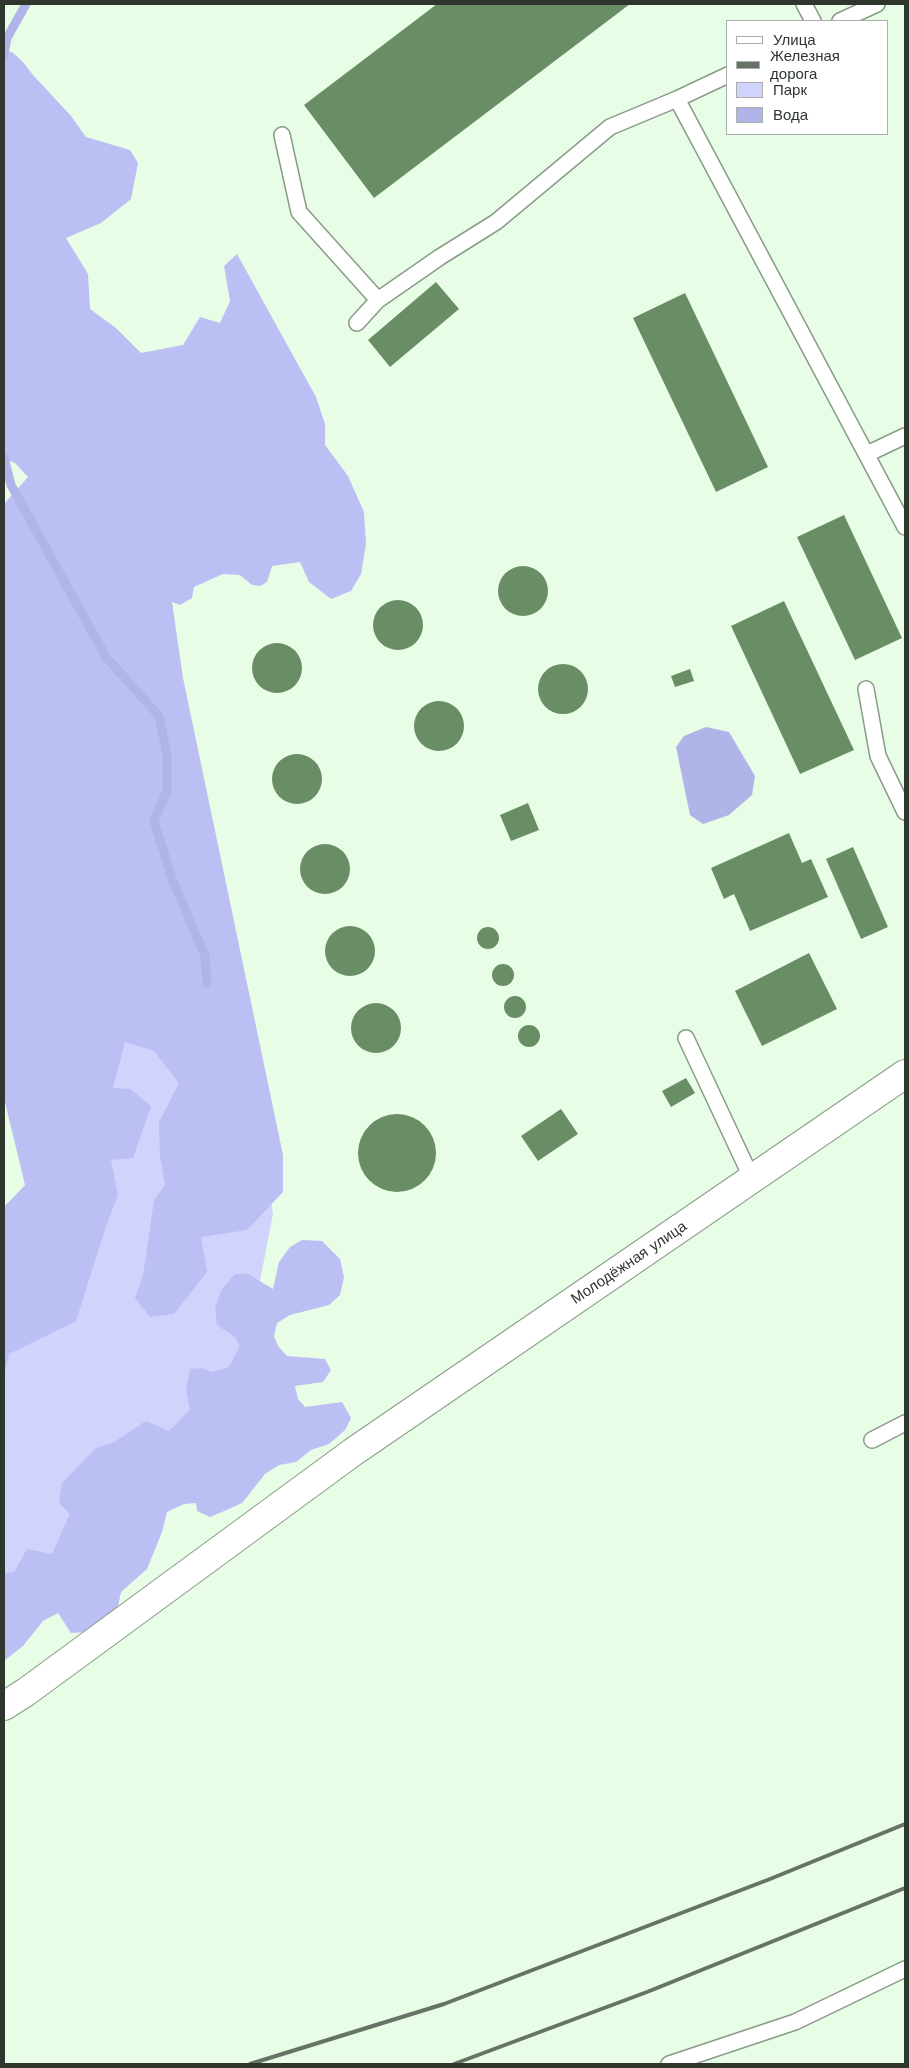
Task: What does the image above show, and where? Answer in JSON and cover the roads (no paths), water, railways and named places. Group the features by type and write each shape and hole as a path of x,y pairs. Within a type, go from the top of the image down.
{"street":[{"name":"Молодёжная улица","path":"4,1706 26,1692 353,1452 905,1074"}],"lane":[{"path":"804,4 812,20"},
{"path":"842,20 876,4"},
{"path":"358,323 378,300 440,256 496,222 610,127 726,76"},
{"path":"677,99 905,527"},
{"path":"282,135 299,212 378,300"},
{"path":"867,454 905,436"},
{"path":"866,688 878,756 905,812"},
{"path":"686,1038 752,1179"},
{"path":"872,1440 905,1423"},
{"path":"669,2064 795,2022 905,1969"}],"water":[{"path":"706,727 729,732 755,776 752,795 729,815 703,824 690,815 676,747 684,736"}],"waterway":[{"path":"4,55 7,38 26,4"},
{"path":"4,458 11,485 106,657 159,716 167,755 167,791 154,821 172,879 205,956 207,983"}],"railway":[{"path":"250,2064 444,2004 770,1879 905,1824"},
{"path":"454,2064 647,1992 905,1888"}]}
